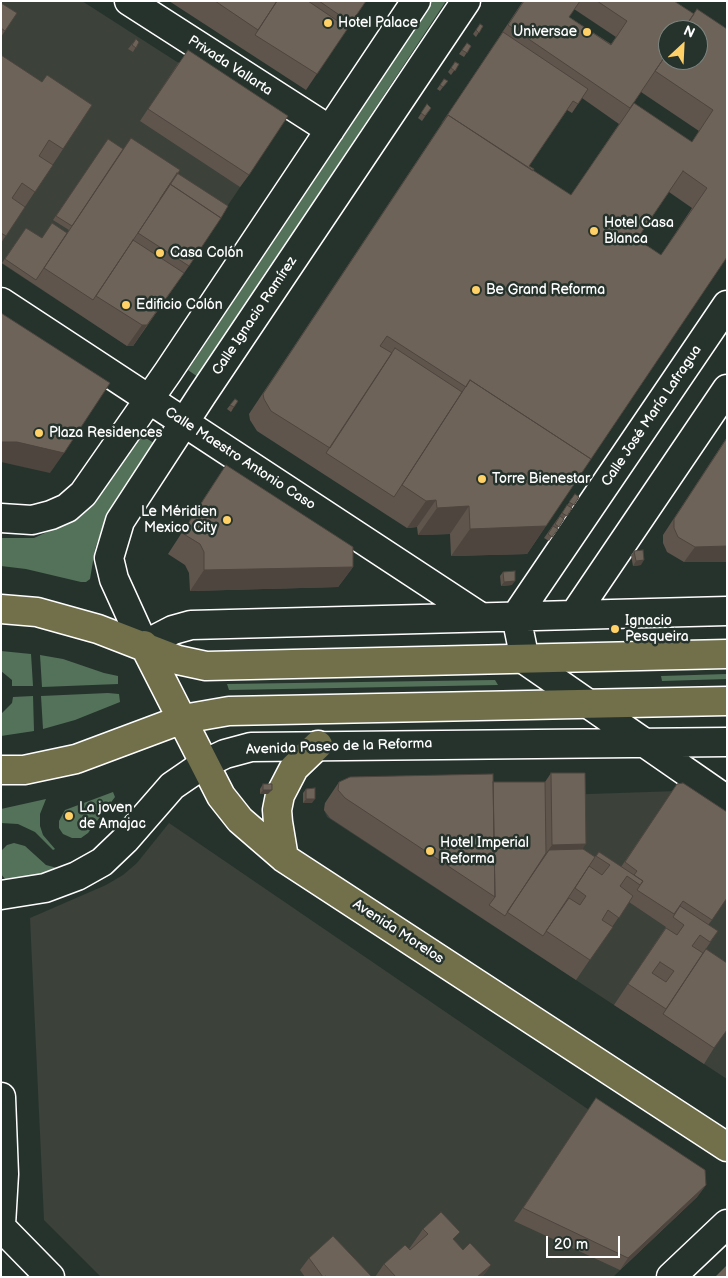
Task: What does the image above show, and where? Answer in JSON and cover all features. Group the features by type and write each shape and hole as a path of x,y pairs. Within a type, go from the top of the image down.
{"main road":[{"path":"1,609 37,612 98,629 144,645 178,660 206,666 727,654"},
{"name":"Avenida Morelos","path":"144,645 221,796 240,820 284,858 727,1147"},
{"path":"1,770 24,770 76,759 182,720 229,711 727,701"},
{"path":"284,858 277,810 280,795 294,768 318,745"}],"street":[{"name":"Privada Vallarta","path":"130,1 330,130"},
{"path":"1,518 32,520 51,515 67,508 83,494 149,399 416,1"},
{"name":"Calle Ignacio Ramírez","path":"144,645 114,579 109,558 120,521 184,422 466,1"},
{"name":"Calle Maestro Antonio Caso","path":"1,302 479,616"},
{"name":"Calle José María Lafragua","path":"516,616 727,305"},
{"path":"574,615 727,389"},
{"path":"144,645 173,630 191,625 727,611"},
{"path":"516,616 525,660 727,800"},
{"name":"Avenida Paseo de la Reforma","path":"1,895 45,888 78,876 102,862 125,840 162,795 204,764 224,754 251,747 564,742 646,744 727,742"},
{"path":"1,1097 4,1174 1,1226 50,1277"},
{"path":"671,1277 727,1224"}],"shaded area":[{"path":"1,1 82,1 280,128 133,346 127,346 1,263"},
{"path":"678,791 727,823 727,1079 327,817 324,810 325,803"},
{"path":"169,823 696,1183 697,1197 613,1277 101,1277 44,1220 30,918 106,885 123,875 137,863"}],"green space":[{"path":"431,1 446,1 198,377 188,370"},
{"path":"141,435 154,443 107,515 95,549 90,579 86,582 81,582 26,569 1,566 1,538 34,538 80,517 93,506"},
{"path":"1,651 31,654 33,686 12,686 12,680 1,671"},
{"path":"40,655 63,659 118,676 118,684 42,687"},
{"path":"727,674 727,679 662,681 661,676"},
{"path":"495,680 498,685 229,690 227,684"},
{"path":"119,694 120,702 75,720 43,729 41,696"},
{"path":"33,696 34,731 1,736 1,714 12,703 13,697"},
{"path":"113,792 115,797 88,833 81,838 72,838 63,834 59,828 59,821 65,810"},
{"path":"46,799 40,814 40,826 43,835 55,849 53,850 35,832 18,824 1,823 1,809"},
{"path":"14,843 25,846 46,865 57,868 57,872 10,881 5,879 1,874 1,851 7,845"}],"building":[{"path":"215,1 277,1 258,30"},
{"path":"277,1 308,1 348,28 317,74 255,35"},
{"path":"319,1 366,1 351,23"},
{"path":"524,1 580,1 569,17 611,45 627,21 597,1 674,1 694,14 690,20 658,20 658,67 630,108 508,25"},
{"path":"1,3 17,13 5,31 1,28"},
{"path":"697,9 727,29 727,257 591,459 470,380 466,387 387,336 380,346 392,353 330,448 271,411 263,394 448,115 571,195 634,103 692,142 713,110 655,71 658,67 658,70 708,70 708,20 690,20","holes":["683,171 707,188 661,255 637,239"]},
{"path":"480,24 483,26 479,33 476,30"},
{"path":"503,32 588,89 578,104 573,101 529,166 534,169 533,171 448,115 442,123"},
{"path":"136,39 139,42 136,48 132,45"},
{"path":"467,43 471,46 467,53 462,50"},
{"path":"188,50 288,116 249,175 148,109"},
{"path":"1,55 42,82 47,75 92,105 63,149 49,140 39,156 53,165 35,192 22,183 12,198 25,207 6,236 1,233"},
{"path":"455,62 459,64 455,71 451,68"},
{"path":"444,79 448,81 443,87 440,85"},
{"path":"427,104 431,108 425,116 421,113"},
{"path":"131,138 180,170 93,300 44,268"},
{"path":"108,139 123,149 72,226 56,216"},
{"path":"177,173 228,206 221,218 170,184 160,199"},
{"path":"170,184 221,218 189,266 138,233"},
{"path":"52,223 67,233 36,280 5,259 26,228 42,238"},
{"name":"Edificio Colón","path":"133,240 184,273 147,325 142,325 96,296"},
{"name":"Plaza Residences","path":"1,313 110,383 64,453 17,442 1,442"},
{"path":"395,348 462,392 394,497 326,453"},
{"name":"Torre Bienestar","path":"470,380 591,459 546,526 470,529 469,506 437,508 436,500 426,501 402,485"},
{"path":"235,399 238,401 234,407 230,405"},
{"path":"727,438 727,546 695,547 678,537 674,528 674,519"},
{"name":"Le Méridien Mexico City","path":"226,465 353,547 353,567 204,570 204,552 200,544 182,533"},
{"path":"575,494 579,497 574,505 569,502"},
{"path":"567,505 572,508 567,516 562,513"},
{"path":"560,516 564,519 559,527 555,524"},
{"path":"553,526 558,529 552,537 548,534"},
{"path":"643,550 644,560 636,561 634,551"},
{"path":"515,571 515,581 504,582 503,572"},
{"path":"551,773 585,773 586,844 552,845"},
{"path":"493,774 495,897 345,798 338,790 339,782 350,777"},
{"path":"493,782 545,782 546,853 505,916 489,905 495,897"},
{"path":"683,783 727,812 727,898 712,920 683,901 674,914 637,890 643,881 634,875 637,871 625,862 677,784"},
{"path":"263,784 272,784 272,790 263,790"},
{"path":"315,788 315,799 306,799 306,789"},
{"path":"583,849 595,857 543,936 507,912 549,850"},
{"path":"599,852 643,881 640,885 627,876 620,886 633,896 619,918 608,910 602,920 613,927 590,960 546,931 569,898 580,905 586,896 575,888 589,866 602,875 610,865 596,856"},
{"path":"680,906 718,931 710,942 700,935 692,946 703,953 666,1009 628,984 666,928 677,935 684,925 673,917","holes":["660,962 674,971 666,982 652,973"]},
{"path":"706,949 727,963 727,1030 714,1048 663,1014"},
{"path":"596,1098 705,1170 706,1185 628,1258 523,1208"},
{"path":"441,1212 460,1232 453,1239 463,1250 470,1243 491,1265 477,1277 396,1277 384,1264 405,1245 410,1250 428,1234 423,1229"},
{"path":"333,1236 372,1277 323,1277 309,1258"},
{"path":"727,1265 727,1277 715,1277"}],"place":[{"name":"Hotel Palace","path":"328,23"},
{"name":"Universae","path":"587,32"},
{"name":"Hotel Casa Blanca","path":"594,231"},
{"name":"Casa Colón","path":"160,253"},
{"name":"Be Grand Reforma","path":"476,290"},
{"name":"Edificio Colón","path":"126,305"},
{"name":"Plaza Residences","path":"39,433"},
{"name":"Torre Bienestar","path":"482,479"},
{"name":"Le Méridien Mexico City","path":"227,520"},
{"name":"Ignacio Pesqueira","path":"615,629"},
{"name":"La joven de Amajac","path":"69,816"},
{"name":"Hotel Imperial Reforma","path":"430,851"}]}
